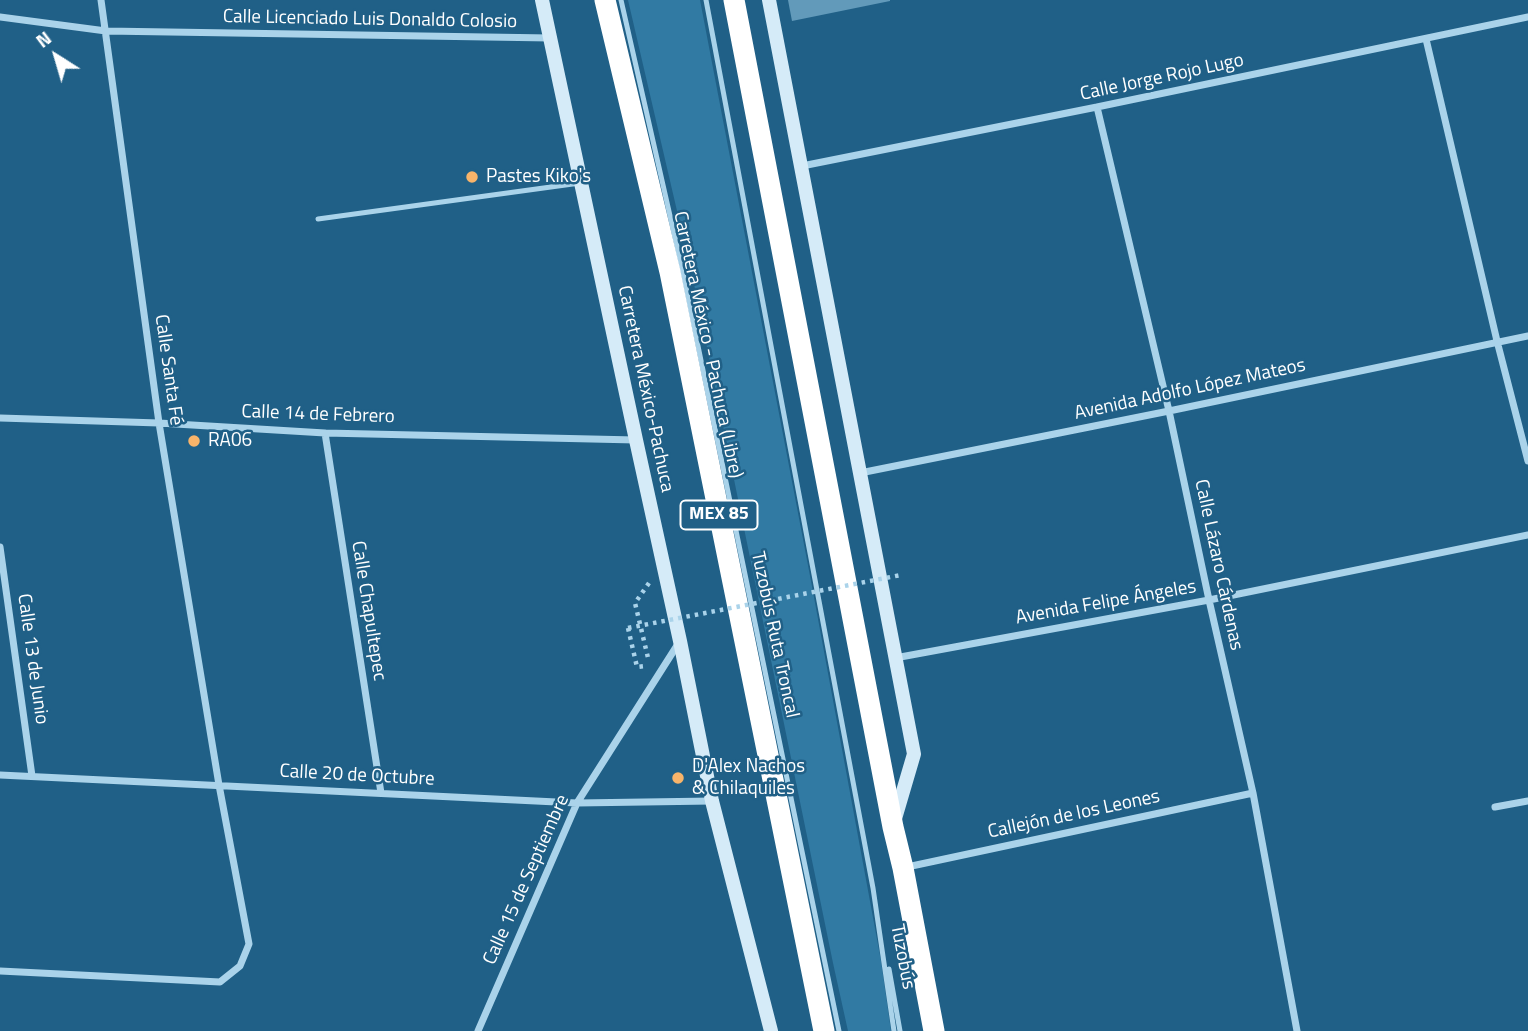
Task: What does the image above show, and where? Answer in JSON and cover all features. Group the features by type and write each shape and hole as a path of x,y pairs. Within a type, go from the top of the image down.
{"highway":[{"name":"Carretera México - Pachuca (Libre)","path":"605,0 670,272 824,1031"},
{"path":"734,0 934,1031"}],"street":[{"name":"Calle Santa Fé","path":"0,971 220,982 240,966 249,944 219,785 159,423 102,0"},
{"name":"Carretera México-Pachuca","path":"541,0 680,641 712,801 771,1031"},
{"path":"769,0 914,754 893,827"},
{"name":"Calle Licenciado Luis Donaldo Colosio","path":"0,17 106,31 550,38"},
{"name":"Calle Jorge Rojo Lugo","path":"802,166 1528,17"},
{"path":"1426,39 1528,461"},
{"name":"Calle Lázaro Cárdenas","path":"1097,107 1169,411 1252,793 1297,1031"},
{"name":"Avenida Adolfo López Mateos","path":"859,473 1528,335"},
{"name":"Calle 14 de Febrero","path":"0,418 159,423 325,433 635,440"},
{"name":"Calle Chapultepec","path":"325,433 381,793"},
{"name":"Avenida Felipe Ángeles","path":"894,658 1209,600 1528,535"},
{"name":"Calle 13 de Junio","path":"0,547 32,776"},
{"name":"Calle 15 de Septiembre","path":"478,1031 577,803 680,641"},
{"name":"Calle 20 de Octubre","path":"0,775 577,803 712,801"},
{"name":"Callejón de los Leones","path":"903,868 1252,793"},
{"path":"1495,807 1528,801"}],"lane":[{"name":"Tuzobús Ruta Troncal","path":"621,0 683,273 839,1031"},
{"path":"706,0 873,888 894,1031"},
{"path":"318,219 580,183"},
{"name":"Tuzobús","path":"873,888 900,1031"}],"path":[{"path":"635,603 650,666 638,667 628,628 901,575"}],"shaded area":[{"path":"628,0 700,0 811,581 881,961 891,1031 848,1031 694,284"}],"building":[{"path":"788,0 890,0 890,1 792,21"}],"place":[{"name":"Pastes Kiko's","path":"472,177"},
{"name":"RA06","path":"194,441"},
{"name":"D'Alex Nachos & Chilaquiles","path":"678,778"}]}
